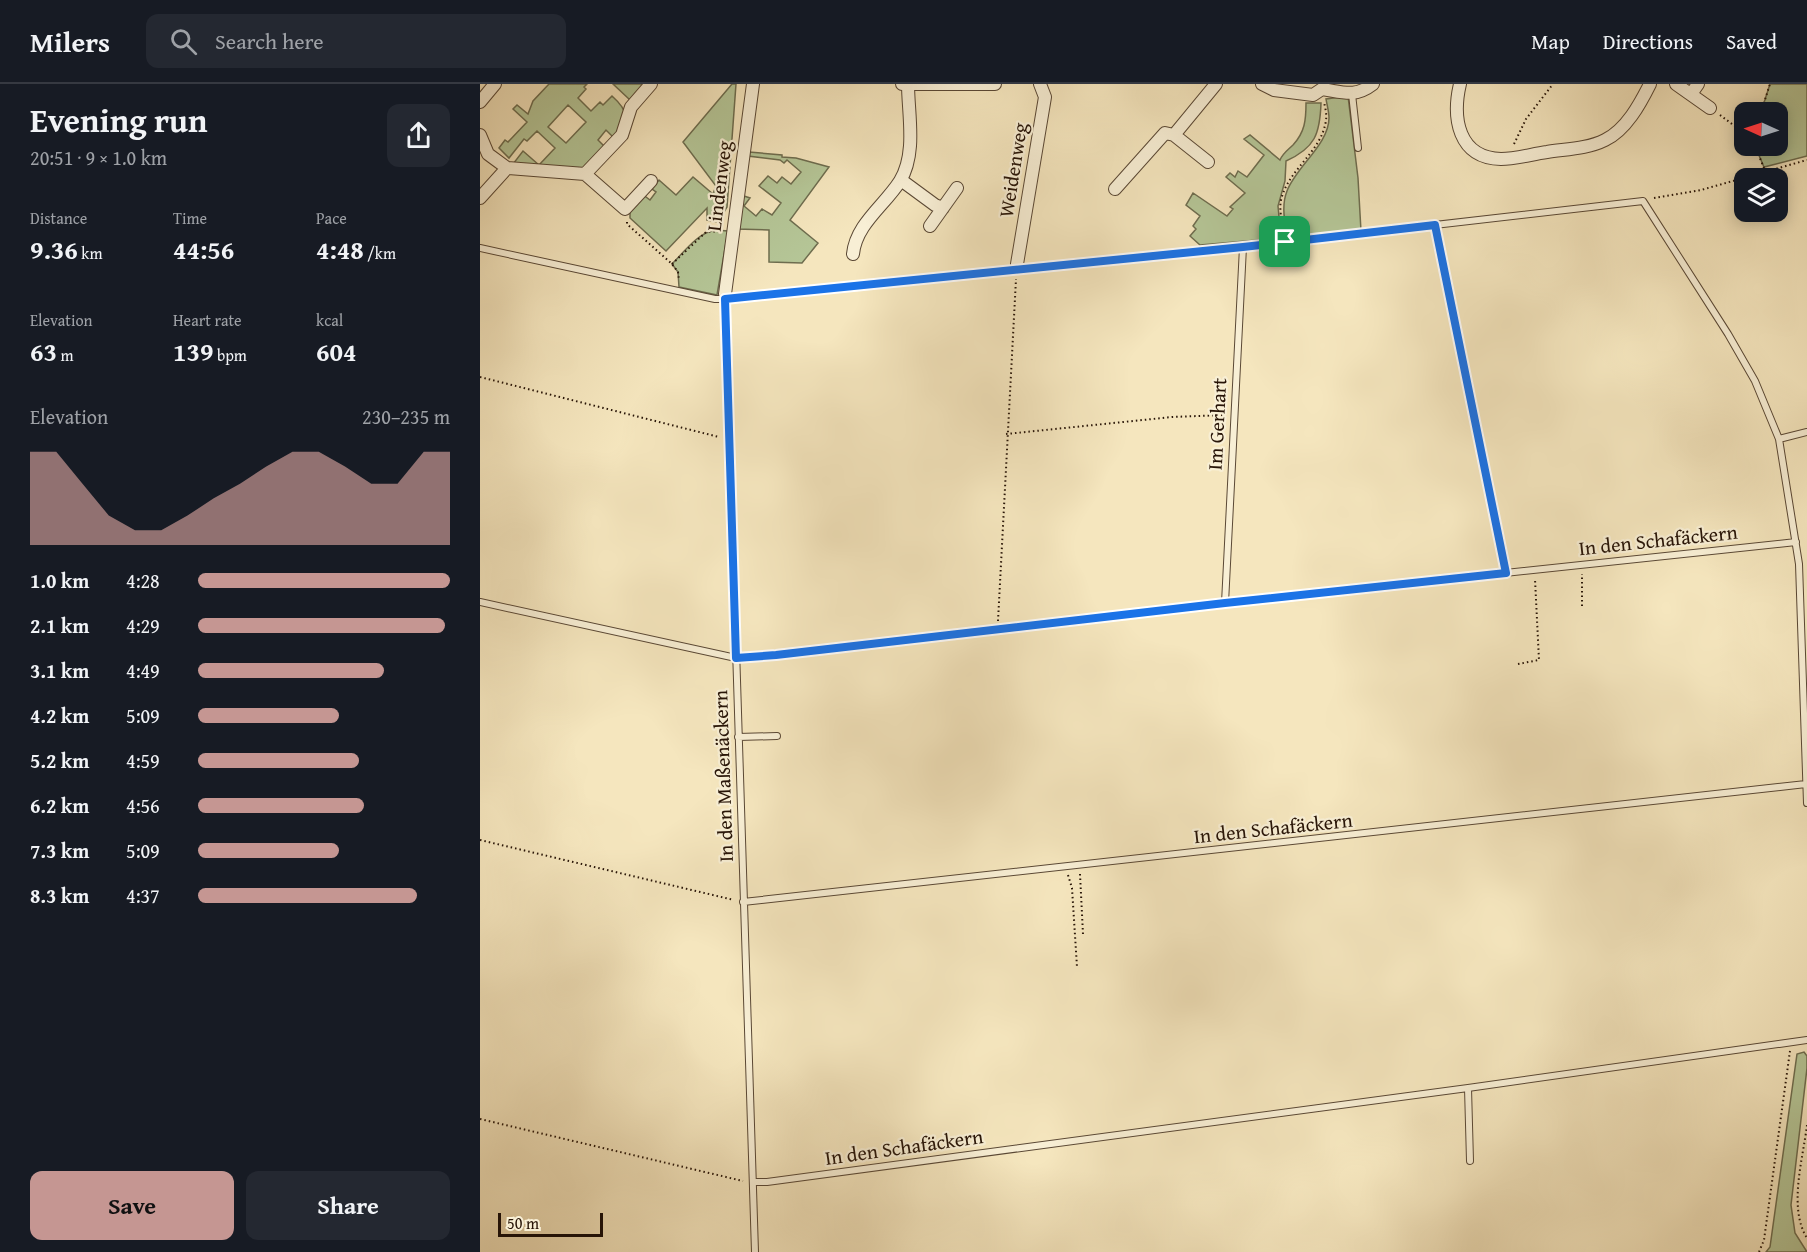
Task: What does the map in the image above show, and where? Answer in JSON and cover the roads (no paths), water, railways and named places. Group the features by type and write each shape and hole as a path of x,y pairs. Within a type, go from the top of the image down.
{"street":[{"path":"480,102 495,84"},
{"path":"585,174 622,135 631,107 651,84"},
{"name":"Lindenweg","path":"725,296 753,84"},
{"path":"901,84 995,84"},
{"path":"853,254 859,233 900,180 905,168 910,140 908,84"},
{"name":"Weidenweg","path":"1017,267 1045,97 1040,84"},
{"path":"1174,135 1216,84"},
{"path":"1262,84 1274,90 1312,95 1322,89 1352,94 1364,91 1373,84"},
{"path":"1460,84 1456,111 1463,139 1469,147 1484,155 1500,159 1588,146 1606,140 1622,127 1640,105 1650,84"},
{"path":"1676,84 1695,89 1710,108"},
{"path":"1115,189 1165,133 1174,135 1208,162"},
{"path":"480,135 488,154 507,168 585,174 625,212 651,181"},
{"path":"480,198 507,168"},
{"path":"900,180 935,205 943,208"},
{"path":"930,226 957,188"}],"lane":[{"path":"1352,94 1358,148"},
{"path":"480,248 715,299 725,296 855,288 1017,267 1243,247 1643,201 1728,334 1755,381 1779,439 1799,564 1807,803"},
{"name":"Im Gerhart","path":"1225,603 1243,247"},
{"name":"In den Maßenäckern","path":"725,296 755,1252"},
{"path":"1779,439 1807,432"},
{"name":"In den Schafäckern","path":"480,602 736,658 1796,542"},
{"path":"738,737 777,736"},
{"name":"In den Schafäckern","path":"743,902 1806,784"},
{"name":"In den Schafäckern","path":"753,1182 767,1182 1468,1088 1807,1040"},
{"path":"1468,1088 1470,1161"}]}
